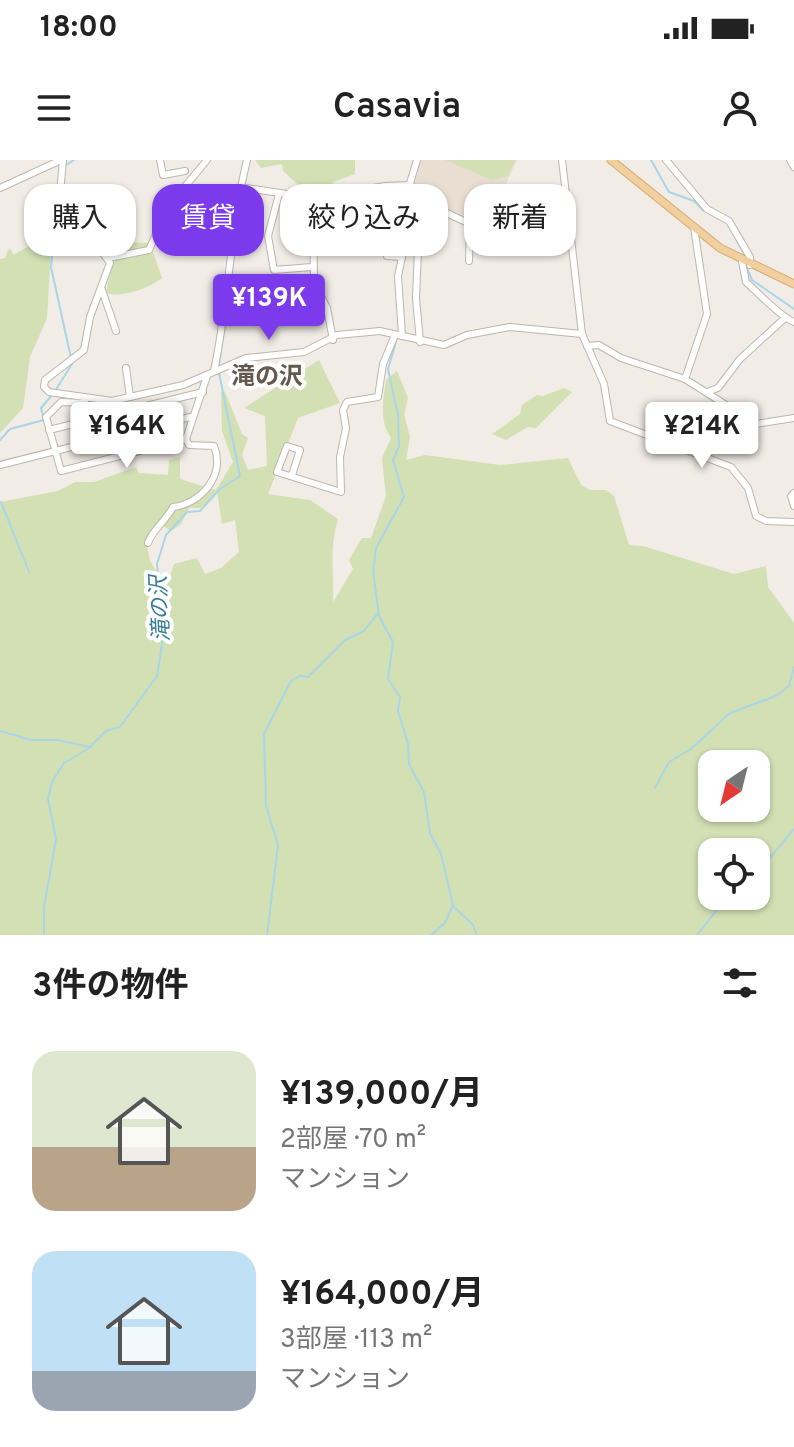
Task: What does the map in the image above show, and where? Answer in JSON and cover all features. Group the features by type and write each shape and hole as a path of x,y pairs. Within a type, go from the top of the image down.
{"main road":[{"path":"611,160 694,227 746,263 794,284"}],"street":[{"path":"0,188 62,160 60,193 108,258 102,290 90,317 84,350 43,384 49,392 112,401 183,385 246,358 304,352 333,340 337,335 380,331 420,342 447,344 467,335 510,327 582,334"},
{"path":"160,160 163,175 185,171"},
{"path":"182,160 188,179"},
{"path":"185,184 207,160"},
{"path":"241,184 247,160"},
{"path":"411,184 417,160"},
{"path":"562,160 582,334 604,384 610,421 725,462 748,488 756,516 766,521 794,522"},
{"path":"666,160 707,209 729,221 750,257 746,263 746,282 770,300 785,318 794,322"},
{"path":"790,160 794,167"},
{"path":"264,191 279,194 268,236 274,270 312,267"},
{"path":"448,214 470,226 469,261"},
{"path":"685,379 707,314 694,227"},
{"path":"108,258 149,250 152,244"},
{"path":"148,543 152,534 167,522 173,507 192,503 213,479 217,452 214,446 189,445 186,439 190,417 211,373 227,304 230,256"},
{"path":"312,256 316,288 327,308 333,340"},
{"path":"292,475 300,450 287,446 277,472 341,492 340,457 346,428 343,410 347,402 378,397 383,364 399,336 398,276 402,257 387,256"},
{"path":"418,256 416,298 420,342"},
{"path":"102,290 116,331"},
{"path":"707,392 718,388 740,359 785,318"},
{"path":"587,346 599,345 616,356 685,379 756,424 794,418"},
{"path":"126,368 130,397"},
{"path":"49,430 203,392"},
{"path":"86,399 83,403 61,402 46,417 61,471 186,439"},
{"path":"0,465 190,417"},
{"path":"794,493 791,496 794,506"}],"shaded area":[{"path":"421,160 517,160 506,184 464,184 464,216 448,212 448,184 415,184"}],"green space":[{"path":"255,160 355,160 355,174 333,184 297,184 283,171 282,164 261,168"},
{"path":"445,160 515,160 508,176 492,180"},
{"path":"136,243 150,243 162,278 136,291 106,293 112,262 109,256 136,256"},
{"path":"11,249 13,255 24,249 24,256 51,256 47,318 30,357 23,408 0,433 0,259 5,258"},
{"path":"319,360 340,403 298,418 268,494 310,500 338,519 333,551 333,602 353,569 349,560 362,538 371,538 386,496 382,458 391,438 383,417 383,403 386,380 397,371 408,398 404,414 410,437 406,460 425,455 500,465 568,458 581,485 590,490 606,490 614,496 629,545 643,546 734,574 766,566 768,587 794,623 794,935 0,935 0,502 58,491 75,482 94,482 136,467 139,473 168,475 169,460 180,457 180,479 216,490 233,462 222,431 221,391 225,392 242,434 248,438 242,455 248,470 267,466 265,416 244,408","holes":["217,491 222,524 235,520 239,552 221,568 205,574 197,558 174,564 169,580 161,580 150,561 146,541 160,524 171,531 181,524 189,508 204,508"]},
{"path":"564,388 572,392 536,428 528,427 506,440 492,434 520,414 522,405 537,395 543,396"}],"waterway":[{"path":"66,165 74,160"},
{"path":"651,160 669,192 694,201 704,211"},
{"path":"735,237 746,257"},
{"path":"52,256 51,267 71,358"},
{"path":"747,268 752,280 794,309"},
{"name":"滝の沢","path":"219,364 230,286"},
{"path":"396,342 388,369 398,415 399,446 393,460 404,497 376,548 373,571 379,616 393,642 388,679 400,697 398,711 408,744 409,764 424,792 430,833 441,854 453,905 445,923 431,935"},
{"path":"55,391 72,364"},
{"name":"滝の沢","path":"44,935 44,907 56,839 48,799 52,782 64,763 88,749 106,731 120,727 157,676 163,638 157,564 166,535 187,512 200,511 220,489 240,476 219,373"},
{"path":"0,440 10,429 44,420 41,408 52,395"},
{"path":"1,502 29,572"},
{"path":"267,935 278,845 266,806 264,734 291,681 299,676 308,677 345,640 364,631 378,613"},
{"path":"655,788 669,762 691,749 730,713 776,696 789,686 794,667"},
{"path":"0,731 31,740 58,740 89,747"},
{"path":"770,858 794,829"},
{"path":"453,906 473,925 477,935"},
{"path":"697,935 717,910"}],"district":[{"name":"滝の沢","path":"267,376"}]}
